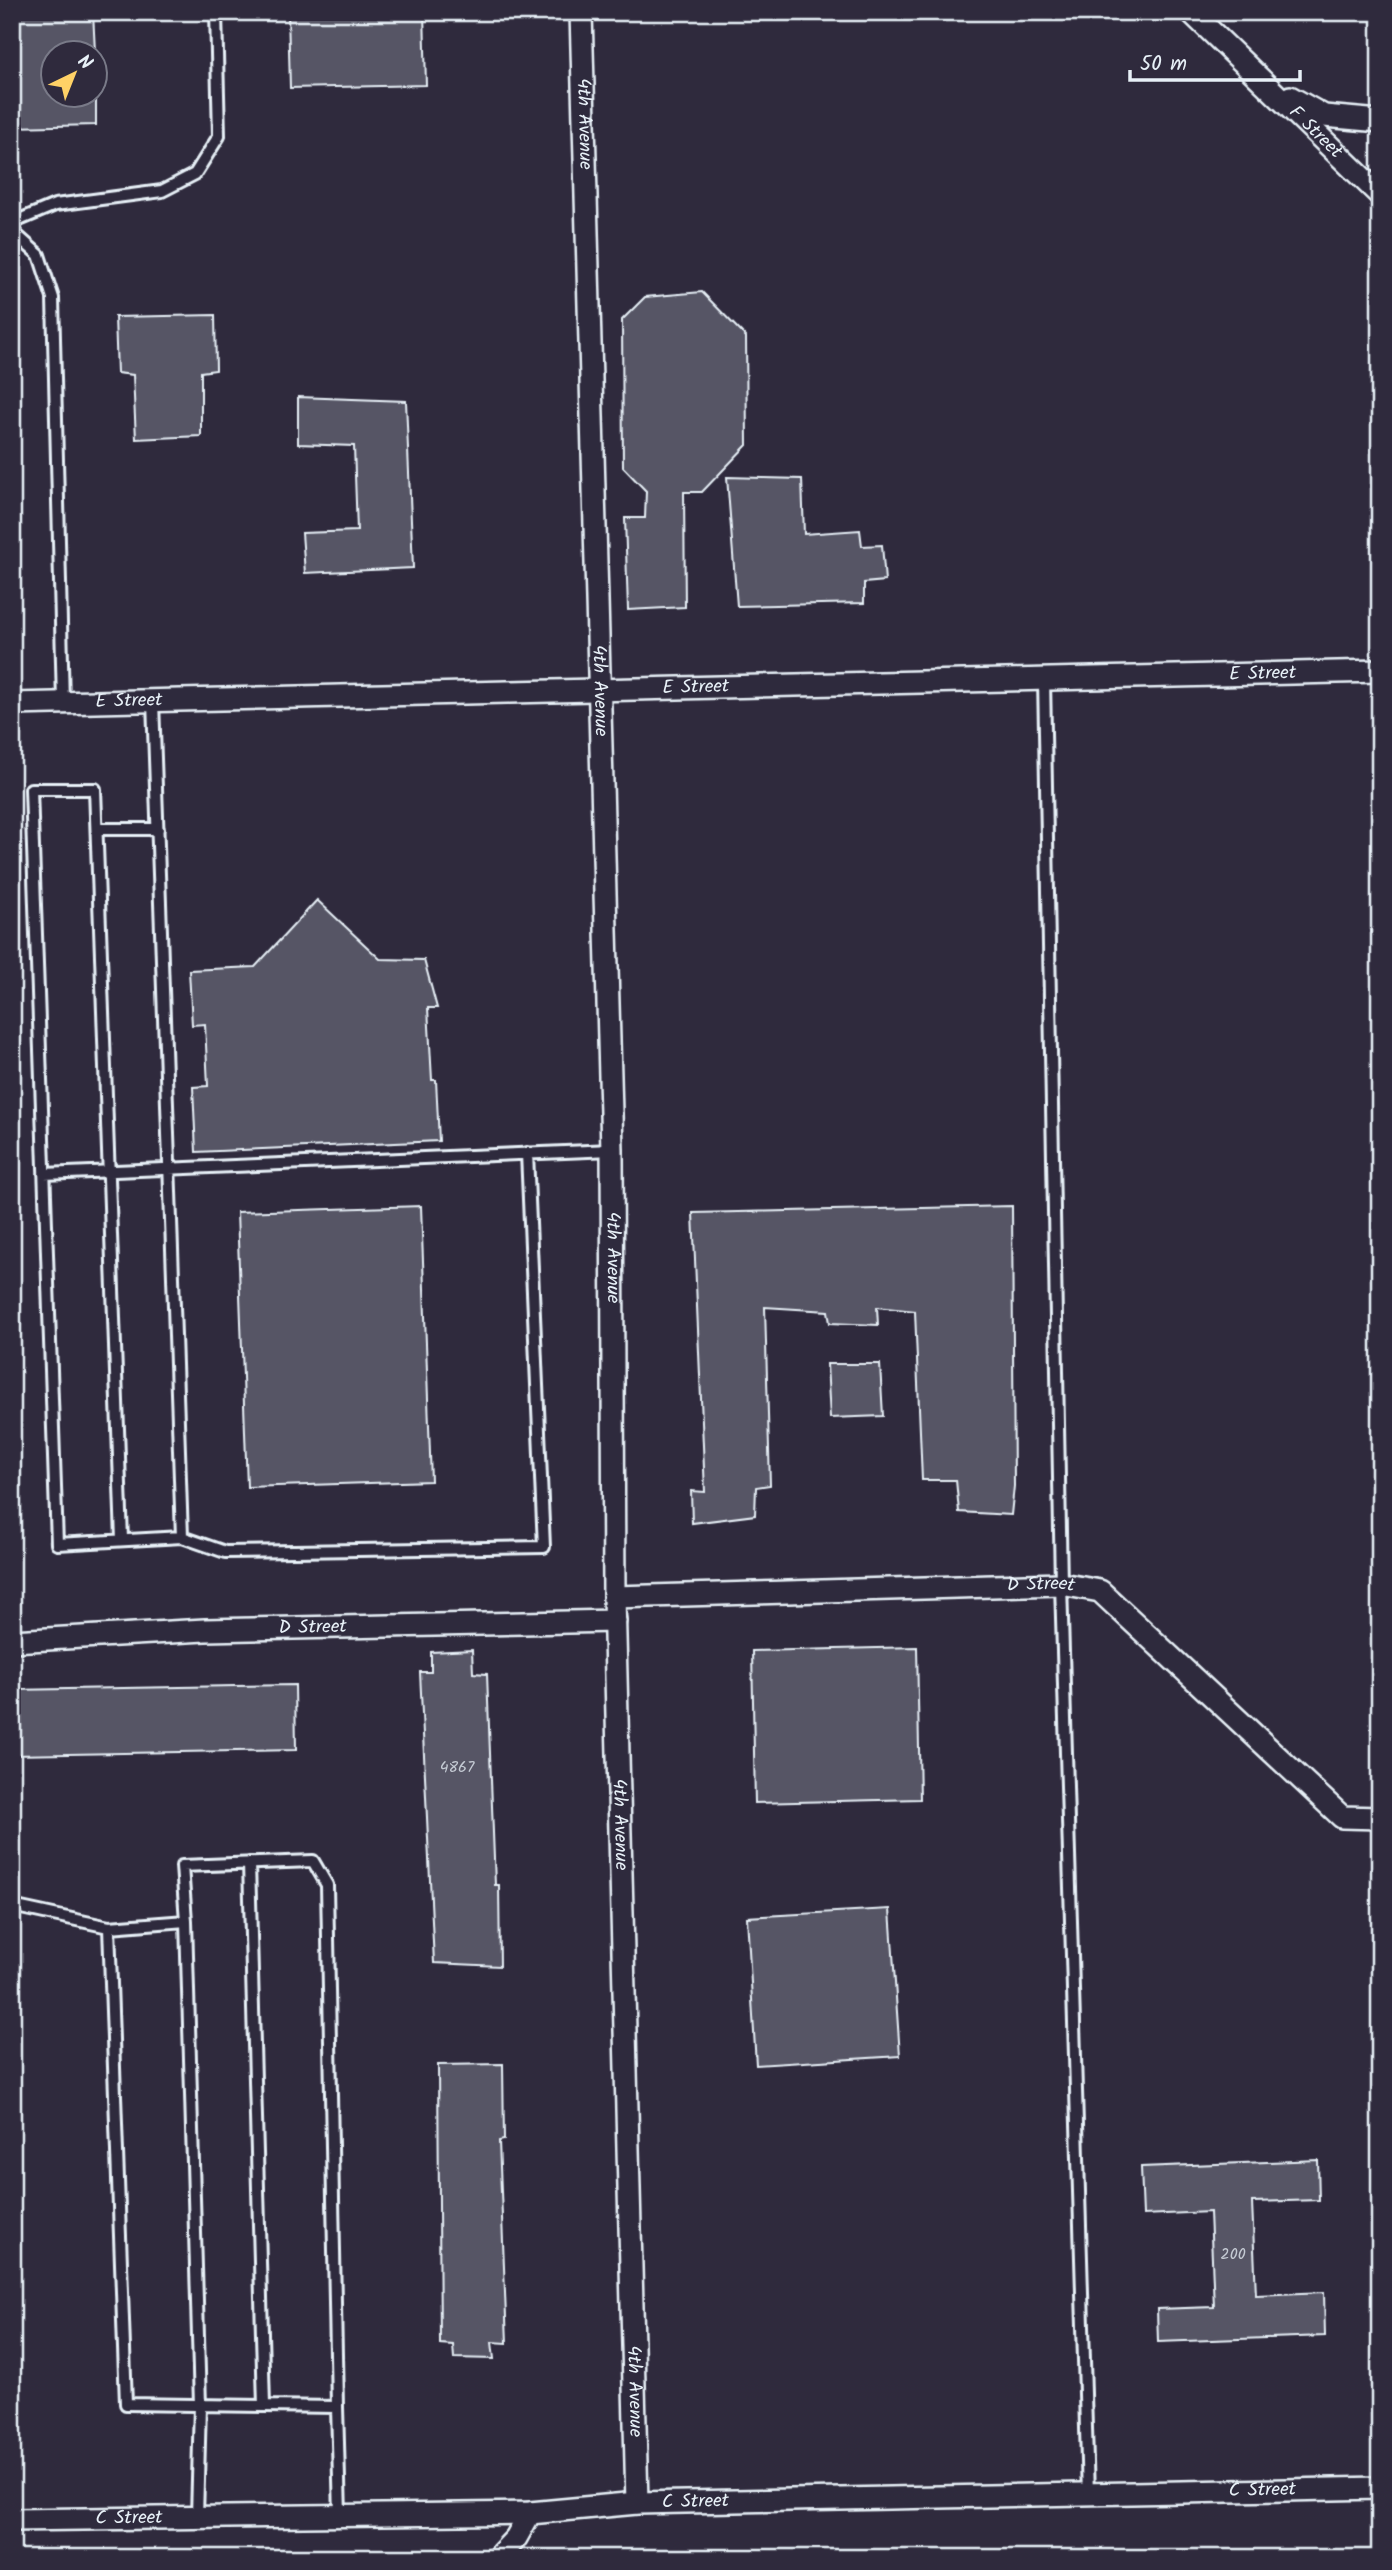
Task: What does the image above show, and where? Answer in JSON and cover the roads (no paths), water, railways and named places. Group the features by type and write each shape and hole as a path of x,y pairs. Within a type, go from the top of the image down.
{"street":[{"name":"4th Avenue","path":"582,12 612,1150 614,1597 637,2503"},
{"name":"F Street","path":"1191,12 1380,195"},
{"path":"1269,87 1324,116 1380,121"},
{"name":"E Street","path":"12,704 1380,671"},
{"name":"D Street","path":"614,1597 1061,1584 1100,1591 1342,1817 1380,1818"},
{"name":"D Street","path":"12,1641 205,1630 615,1621"},
{"name":"C Street","path":"12,2520 530,2513 637,2503 1380,2488"},
{"path":"497,2558 516,2538 530,2513"}],"lane":[{"path":"12,223 55,205 162,191 195,174 219,136 216,12"},
{"path":"12,231 39,255 53,298 63,703"},
{"path":"1044,679 1061,1584 1088,2495"},
{"path":"153,701 182,1537"},
{"path":"122,1541 95,789 31,789 57,1544 122,1541 182,1537 225,1552 544,1548 527,1153"},
{"path":"97,828 158,829"},
{"path":"44,1174 612,1150"},
{"path":"197,2517 200,2405 186,1921 182,1866 313,1861 327,1885 340,2515"},
{"path":"249,1863 264,2406"},
{"path":"12,1906 109,1927 186,1921"},
{"path":"109,1927 126,2403 337,2407"}]}
